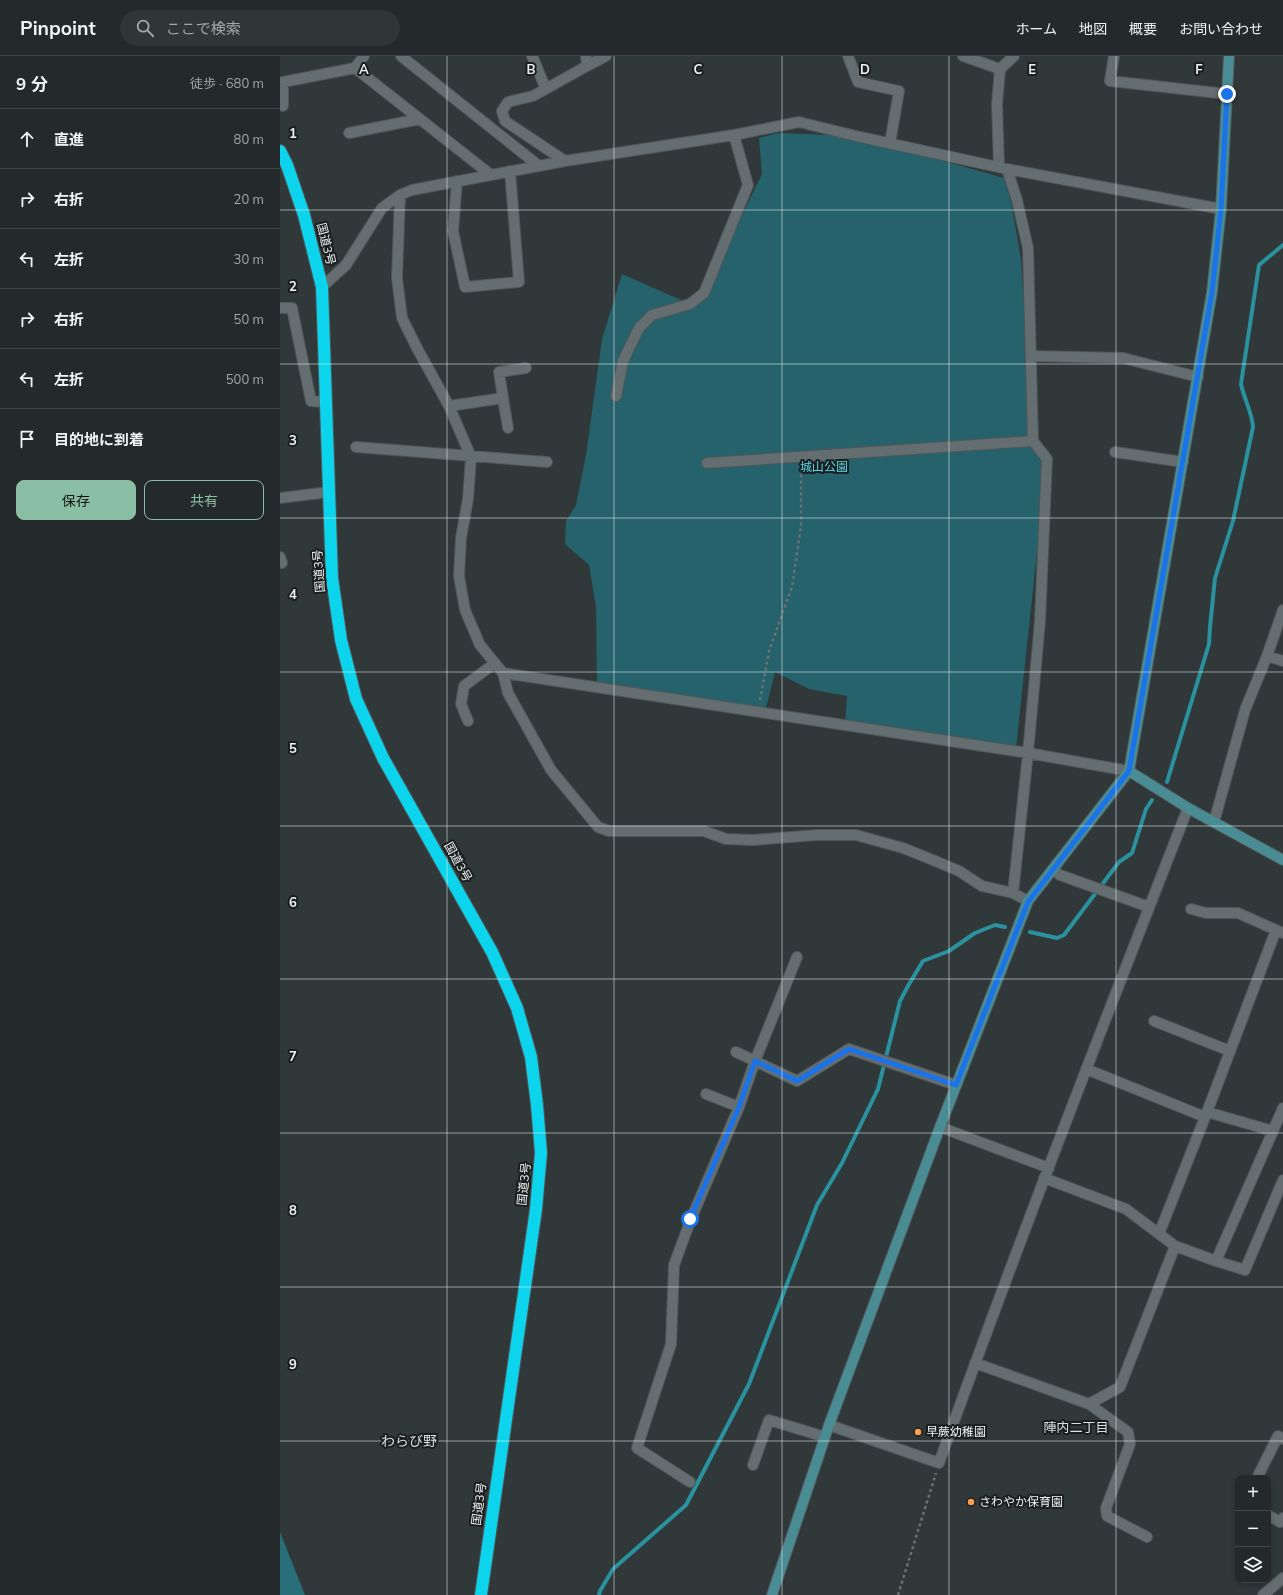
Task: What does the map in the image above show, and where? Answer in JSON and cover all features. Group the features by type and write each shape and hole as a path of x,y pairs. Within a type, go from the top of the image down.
{"highway":[{"name":"国道3号","path":"280,152 287,165 304,215 322,288 332,578 341,640 356,699 383,758 492,952 517,1008 531,1058 537,1104 540,1160 536,1209 481,1595"}],"street":[{"path":"283,106 283,82 355,68 364,56"},
{"path":"401,56 539,166"},
{"path":"532,56 546,89"},
{"path":"565,161 505,121 502,111 508,102 533,96 587,61 606,56"},
{"path":"848,56 858,82 899,91 890,144"},
{"path":"963,56 1000,69"},
{"path":"1012,893 1028,753 1040,622 1047,459 1033,441 1028,248 1017,200 1003,168 997,104 1000,69 1014,56"},
{"path":"1114,56 1110,81 1227,94"},
{"path":"772,1595 829,1425 940,1127 1028,902 1129,771 1212,292 1221,209 1229,56"},
{"path":"355,68 491,175"},
{"path":"349,133 420,119"},
{"path":"322,288 346,265 382,208 400,195 412,190 565,161 734,135 799,122 890,144 1003,168 1221,209"},
{"path":"616,396 623,361 639,328 652,315 690,304 704,293 748,185 734,135"},
{"path":"457,181 453,231 465,287 519,282 510,172"},
{"path":"400,195 396,278 402,318 418,350 450,406 471,458 459,576 465,610 480,644 503,673 508,693 551,770 598,827 609,831 704,831 726,839 753,840 818,835 856,835 903,848 959,871 982,886 1012,893 1028,902"},
{"path":"280,308 292,308 311,401 326,402"},
{"path":"1031,356 1123,358 1198,377"},
{"path":"508,428 499,372 526,368"},
{"path":"450,406 503,398"},
{"path":"707,463 1033,441"},
{"path":"356,447 471,458 547,462"},
{"path":"1115,452 1183,462"},
{"path":"280,498 329,492"},
{"path":"1214,822 1245,710 1267,656 1283,610"},
{"path":"1267,656 1283,661"},
{"path":"468,721 461,704 464,686 494,663"},
{"path":"503,673 1028,753 1129,771 1188,808 1283,860"},
{"path":"829,1425 939,1463 1044,1178 1188,808"},
{"path":"1053,870 1060,875 1149,907"},
{"path":"1159,1234 1230,1051 1280,932 1238,913 1206,913 1191,908"},
{"path":"690,1482 637,1448 671,1344 674,1265 690,1219 739,1107 755,1061 797,958"},
{"path":"1154,1022 1230,1051"},
{"path":"736,1052 797,1081 849,1049 956,1085"},
{"path":"1086,1069 1206,1114 1273,1131"},
{"path":"706,1094 739,1107"},
{"path":"1216,1261 1283,1110"},
{"path":"940,1127 1048,1168"},
{"path":"1044,1178 1126,1209 1175,1246 1245,1270 1283,1180"},
{"path":"1089,1404 1120,1387 1175,1246"},
{"path":"975,1362 1089,1404 1128,1432 1130,1444 1106,1508 1107,1516 1147,1537"},
{"path":"753,1465 769,1420 825,1437"},
{"path":"1258,1475 1278,1436 1283,1439"},
{"path":"1271,1517 1280,1522 1283,1518"},
{"path":"1263,1595 1283,1578"}],"path":[{"path":"758,713 769,651 792,587 802,526 801,457"},
{"path":"898,1595 939,1463"}],"green space":[{"name":"城山公園","path":"778,133 856,136 1004,178 1012,206 1021,260 1033,441 1047,459 1016,748 845,726 847,696 809,689 775,672 766,708 597,688 596,607 589,565 565,544 566,521 576,505 586,455 602,339 622,274 690,304 704,293 762,174 759,138"}],"shaded area":[{"path":"280,1532 305,1595 280,1595"}],"waterway":[{"path":"1167,782 1209,644 1215,578 1233,521 1253,427 1241,384 1259,265 1283,245"},
{"path":"1030,932 1057,938 1064,935 1119,862 1132,853 1146,809 1152,800"},
{"path":"599,1595 613,1569 686,1505 749,1384 817,1205 842,1163 878,1089 900,1001 923,961 949,951 975,933 995,925 1005,927"}],"place":[{"name":"早蕨幼稚園","path":"918,1432"},
{"name":"さわやか保育園","path":"971,1502"}],"district":[{"name":"陣内二丁目","path":"1076,1427"},
{"name":"わらび野","path":"409,1441"}],"route":[{"path":"690,1219 739,1107 755,1061 797,1081 849,1049 956,1085 1028,902 1129,771 1212,292 1221,209 1227,94"}]}
